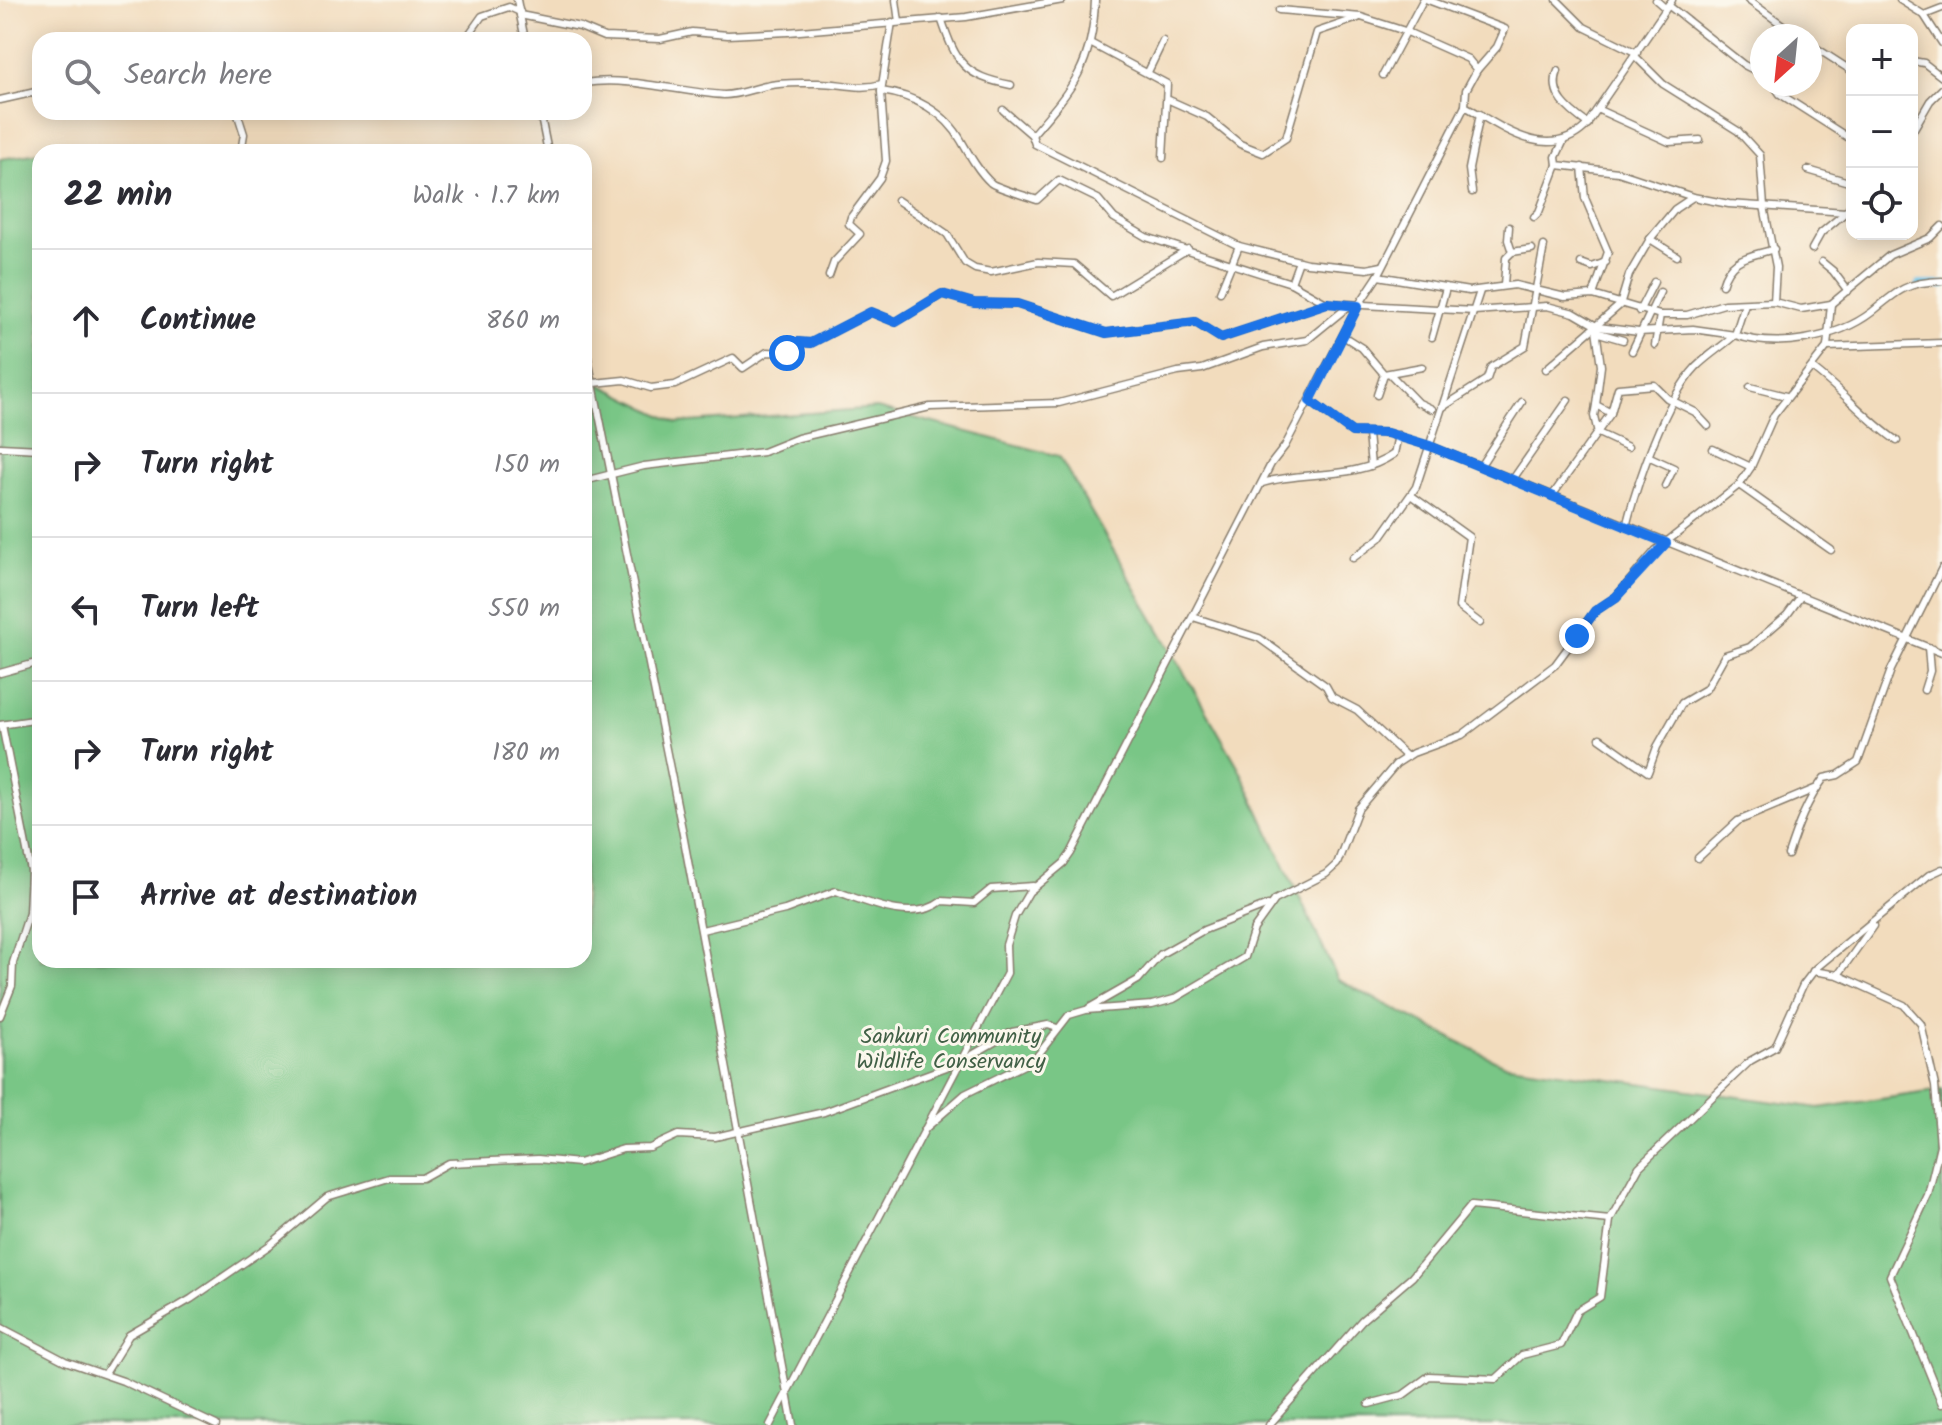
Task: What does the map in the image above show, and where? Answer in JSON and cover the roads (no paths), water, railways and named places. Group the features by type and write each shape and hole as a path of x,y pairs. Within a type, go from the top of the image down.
{"street":[{"path":"517,0 523,32"},
{"path":"829,276 834,262 860,234 849,224 851,217 880,178 886,161 881,87 896,22 896,0"},
{"path":"592,32 614,38 660,39 699,31 719,35 788,32 941,18 1063,0"},
{"path":"1032,135 1076,80 1092,44 1095,0"},
{"path":"592,479 644,466 763,452 798,438 930,407 1059,403 1178,372 1202,369 1263,347 1307,340 1354,306 1378,276 1465,106 1466,90 1477,70 1503,38 1505,29 1426,0 1405,31 1383,75"},
{"path":"1557,0 1584,27 1636,54 1650,73 1738,131 1755,150 1762,161 1764,206 1774,249 1774,302"},
{"path":"1656,0 1668,4 1750,68"},
{"path":"1748,0 1781,24"},
{"path":"1900,0 1924,15 1942,43"},
{"path":"1465,106 1523,138 1564,140 1575,136 1599,110 1668,4"},
{"path":"471,32 482,16 509,7 520,14 590,32"},
{"path":"1924,15 1942,8"},
{"path":"1279,10 1361,17 1405,31 1468,59 1475,63 1477,70"},
{"path":"1169,100 1207,117 1240,144 1263,153 1286,138 1317,32 1361,17"},
{"path":"941,18 957,60 981,79 1011,85"},
{"path":"1148,72 1163,41"},
{"path":"1092,44 1167,84 1169,100 1163,122 1163,158"},
{"path":"1822,52 1846,67"},
{"path":"1918,62 1942,77"},
{"path":"1558,71 1554,80 1556,92 1570,111 1588,124"},
{"path":"592,83 631,85 648,81 682,91 728,95 774,85 831,83 862,89 881,87 909,95 929,108 954,131 971,159 995,185 1037,200 1059,180 1098,199 1114,218 1146,237 1291,283 1327,303 1474,311 1547,306 1574,313 1598,330 1623,340"},
{"path":"1918,122 1930,101 1942,89"},
{"path":"0,100 32,93"},
{"path":"1783,96 1846,136"},
{"path":"1003,110 1032,135 1035,144 1239,246 1299,261 1367,269 1382,266"},
{"path":"1599,110 1669,142 1700,140"},
{"path":"1472,192 1469,169 1480,114"},
{"path":"240,120 244,134 242,144"},
{"path":"542,120 546,144"},
{"path":"1534,217 1539,212 1564,140"},
{"path":"1557,165 1630,175 1693,197 1729,204 1846,212"},
{"path":"1582,167 1585,198 1608,252 1593,295"},
{"path":"1808,170 1846,181"},
{"path":"1546,369 1598,330 1620,305 1629,275 1650,239 1675,209 1693,197"},
{"path":"897,200 947,234 965,263 975,269 991,272 1038,262 1074,264 1111,296 1188,249"},
{"path":"1812,249 1821,233 1846,212"},
{"path":"1378,276 1446,288 1480,291 1504,285 1536,288 1565,297 1593,295 1660,315 1687,315 1724,304 1774,302 1797,309 1831,304 1890,255 1922,243 1942,226"},
{"path":"1509,227 1508,240 1512,252"},
{"path":"1650,239 1677,256"},
{"path":"1220,292 1239,246"},
{"path":"1443,407 1487,379 1491,367 1525,346 1529,308 1544,246"},
{"path":"1504,285 1504,262 1512,252 1532,249"},
{"path":"1722,285 1730,265 1745,256 1774,249"},
{"path":"1291,283 1299,261"},
{"path":"1581,263 1592,267 1606,262"},
{"path":"1822,262 1848,291"},
{"path":"1598,330 1639,332 1693,329 1783,341 1830,333 1871,313 1886,298 1914,282 1942,281"},
{"path":"1639,311 1654,282"},
{"path":"1432,337 1446,288"},
{"path":"1353,558 1380,538 1412,496 1480,291"},
{"path":"1632,351 1660,292"},
{"path":"594,383 624,380 651,388 675,385 733,358 743,368 767,352 787,353 798,342 811,343 871,312 896,322 942,294 974,303 1017,304 1106,333 1195,322 1221,338 1327,303"},
{"path":"1626,527 1673,401 1697,366 1735,335 1745,304"},
{"path":"1086,1010 1138,980 1161,954 1204,930 1271,903 1291,889 1326,874 1337,864 1358,809 1406,756 1462,735 1555,665 1595,611 1616,597 1666,543 1739,485 1751,467 1769,423 1786,396 1827,347 1831,304"},
{"path":"770,1425 785,1389 1007,973 1009,928 1035,886 1064,863 1071,853 1262,483 1310,401 1343,336 1354,306"},
{"path":"1655,345 1660,315"},
{"path":"1598,330 1601,378 1594,416 1598,433"},
{"path":"1343,336 1362,348 1417,402 1432,409"},
{"path":"1827,347 1942,343"},
{"path":"1387,375 1422,367"},
{"path":"1812,368 1843,390 1869,422 1897,441"},
{"path":"592,374 702,930 793,1425"},
{"path":"1377,395 1387,375"},
{"path":"1552,496 1598,433 1611,413 1617,390 1623,387 1654,385 1673,401 1695,412 1708,426"},
{"path":"1750,387 1786,396"},
{"path":"1513,479 1568,400"},
{"path":"1310,401 1352,432 1398,435 1481,465 1626,527 1701,553 1942,653"},
{"path":"1481,465 1522,402"},
{"path":"1596,405 1611,413"},
{"path":"1598,433 1628,447"},
{"path":"1368,434 1371,466"},
{"path":"1262,483 1294,475 1352,472 1371,466 1394,454 1398,435"},
{"path":"0,447 32,449"},
{"path":"1713,449 1751,467"},
{"path":"1650,457 1674,468 1665,486"},
{"path":"1739,485 1831,550"},
{"path":"1412,496 1469,537 1459,607 1480,623"},
{"path":"1788,855 1801,826 1807,802 1824,778 1838,775 1858,762 1881,693 1942,568"},
{"path":"1600,738 1648,772 1657,747 1684,701 1706,689 1725,655 1750,647 1787,615 1801,596"},
{"path":"1193,617 1259,638 1326,686 1332,697 1357,710 1406,756"},
{"path":"1924,690 1930,671 1928,647"},
{"path":"0,673 32,664"},
{"path":"0,1016 12,986 13,963 29,913 31,871 1,725 32,720"},
{"path":"1698,858 1738,821 1817,788"},
{"path":"1369,1404 1403,1395 1429,1376 1496,1379 1522,1355 1561,1345 1577,1311 1600,1297 1610,1220 1642,1162 1750,1061 1775,1047 1803,985 1813,971 1942,869"},
{"path":"702,930 785,910 836,891 887,909 931,910 942,901 974,903 991,889 1035,886"},
{"path":"923,1130 965,1094 1034,1060 1069,1015 1086,1010 1152,1005 1188,992 1245,957 1254,929 1271,903"},
{"path":"1838,975 1877,921"},
{"path":"1813,971 1838,975 1904,1005 1921,1024 1935,1086 1940,1145 1928,1195 1890,1276 1942,1404"},
{"path":"105,1374 129,1335 191,1299 270,1245 327,1197 389,1178 422,1178 449,1163 538,1159 579,1163 623,1149 650,1148 678,1135 715,1137 824,1112 960,1062 1012,1032 1048,1025 1057,1028"},
{"path":"1269,1425 1362,1320 1412,1277 1471,1206 1610,1220"},
{"path":"0,1327 65,1361 105,1374 216,1425"}],"waterway":[{"path":"1919,285 1942,285"}],"park label":[{"name":"Sankuri Community Wildlife Conservancy","path":"951,1048"}]}
